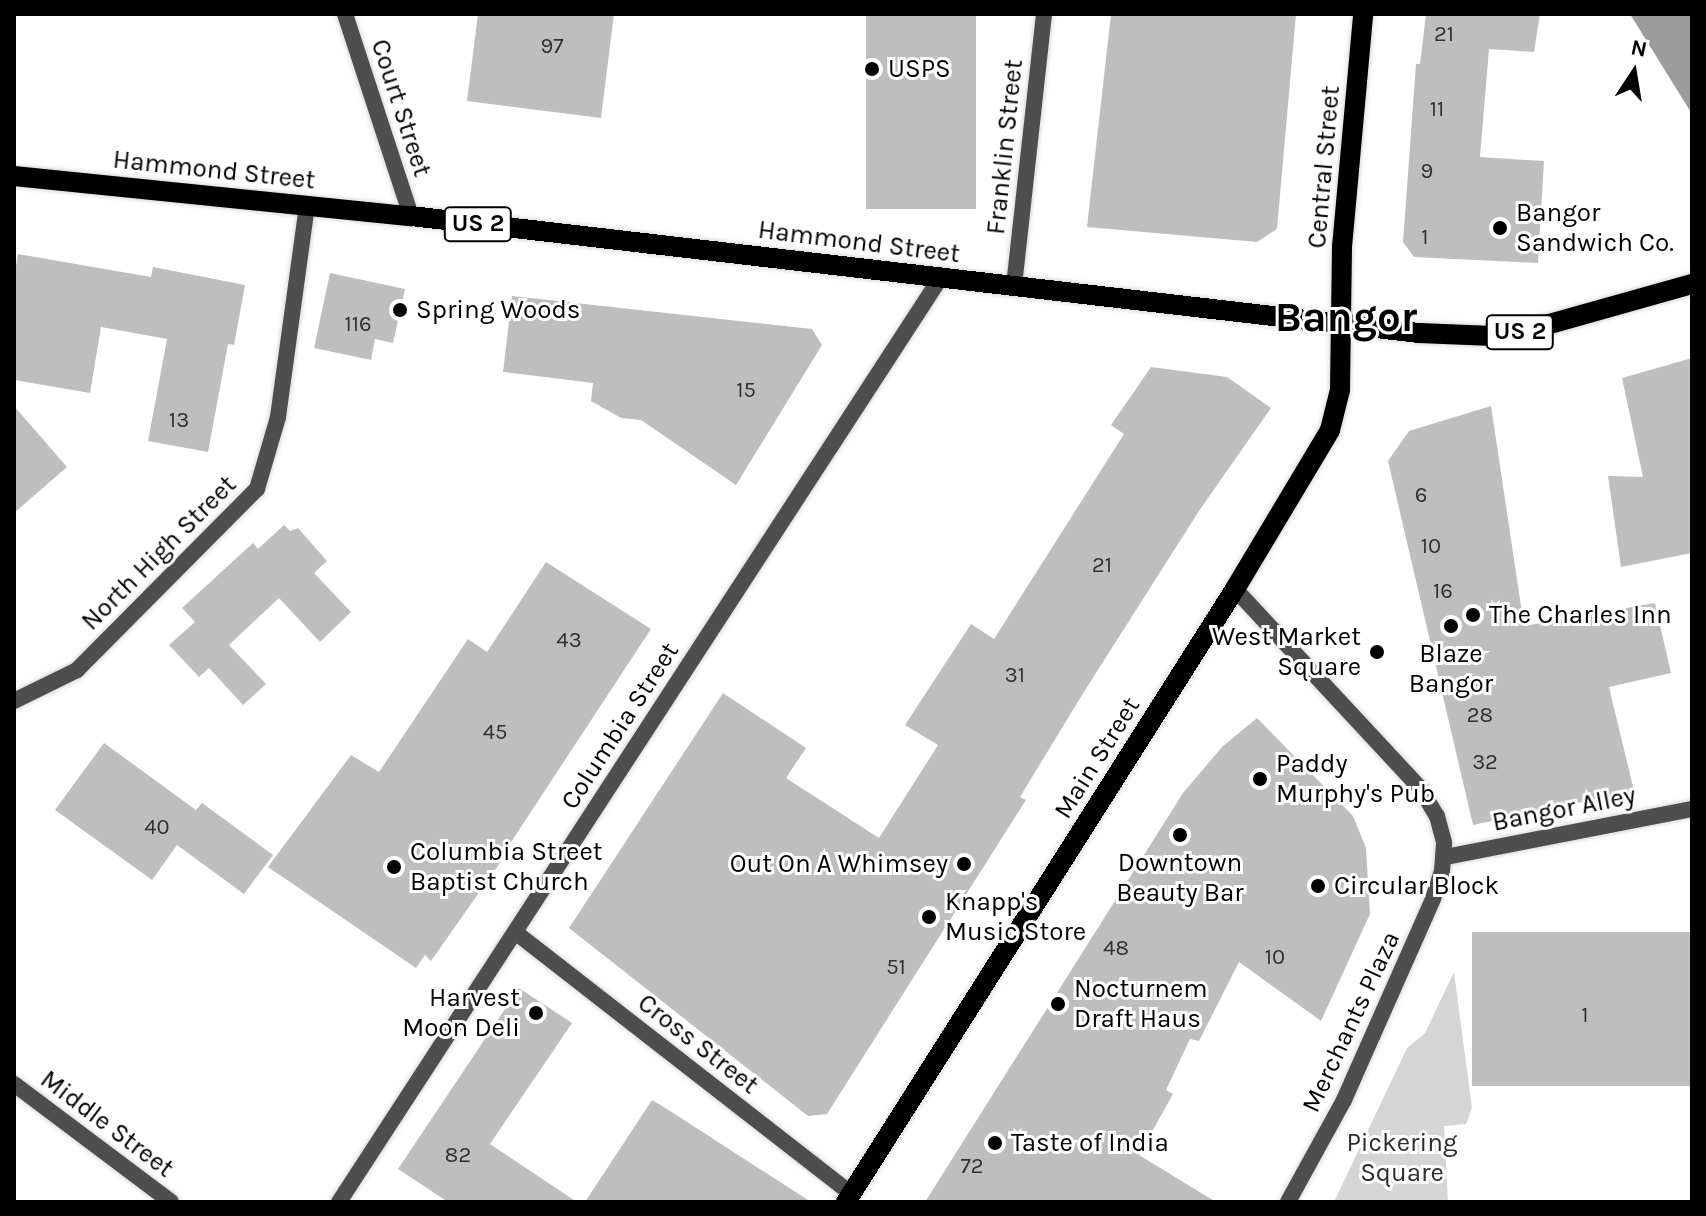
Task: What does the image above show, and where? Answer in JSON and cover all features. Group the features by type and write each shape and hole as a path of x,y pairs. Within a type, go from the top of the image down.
{"main road":[{"name":"Central Street","path":"1341,324 1342,247 1363,14"},
{"name":"Hammond Street","path":"14,176 411,216 1341,324 1493,336 1550,326 1692,284"},
{"name":"Main Street","path":"849,1198 1235,589 1330,430 1340,390 1341,324"}],"street":[{"name":"Court Street","path":"345,14 411,216"},
{"name":"Franklin Street","path":"1014,286 1044,14"},
{"name":"North High Street","path":"14,701 77,670 257,489 278,417 307,206"},
{"name":"Columbia Street","path":"339,1202 941,277"},
{"path":"1235,589 1420,788 1437,816 1445,857"},
{"name":"Bangor Alley","path":"1445,857 1692,809"},
{"name":"Merchants Plaza","path":"1288,1202 1349,1090 1433,899 1445,857"},
{"name":"Cross Street","path":"515,932 849,1198"},
{"name":"Middle Street","path":"14,1084 171,1202"}],"green space":[{"name":"Pickering Square","path":"1454,972 1472,1108 1466,1124 1444,1126 1448,1202 1334,1202 1407,1048 1425,1033"}],"shaded area":[{"path":"1630,14 1692,14 1692,114"}],"building":[{"path":"478,14 614,14 601,118 467,101"},
{"path":"866,14 976,14 976,209 866,209"},
{"path":"1111,14 1296,14 1277,229 1257,242 1087,227"},
{"path":"1426,14 1540,14 1534,52 1489,49 1480,157 1544,161 1538,263 1414,257 1403,242 1416,64 1420,64"},
{"path":"18,254 151,277 153,267 245,285 234,345 228,344 208,452 148,441 167,339 101,327 90,393 14,380 14,278"},
{"path":"330,273 405,289 393,343 375,339 371,360 314,348"},
{"path":"512,296 812,329 822,345 736,485 641,420 621,418 591,401 593,383 503,372"},
{"path":"1692,358 1692,553 1621,567 1608,476 1643,477 1622,378"},
{"path":"1151,367 1227,377 1271,408 1199,511 1082,695 1020,797 1026,800 827,1114 808,1116 569,928 723,693 806,748 786,778 879,838 938,745 905,725 971,624 994,639 1124,434 1111,425"},
{"path":"14,406 67,467 14,513"},
{"name":"The Charles Inn","path":"1491,406 1524,626 1655,603 1671,673 1609,687 1634,791 1473,825 1388,461 1409,431"},
{"path":"284,525 290,531 298,528 327,561 314,573 351,612 320,642 279,598 229,645 266,684 243,705 209,668 199,677 169,645 195,622 182,608 253,543 258,549"},
{"path":"546,562 651,629 504,857 431,961 425,955 416,968 268,867 351,755 379,772 468,639 487,652"},
{"path":"1257,718 1353,816 1366,848 1370,914 1321,1021 1239,962 1199,1041 1190,1039 1166,1090 1173,1094 1139,1155 1216,1202 925,1202 1183,793 1222,747"},
{"path":"104,743 196,810 202,803 273,855 244,894 177,845 152,880 55,810"},
{"path":"1472,932 1692,932 1692,1086 1472,1086"},
{"path":"519,988 572,1023 490,1144 577,1202 448,1202 398,1169"},
{"path":"652,1100 667,1109 811,1202 585,1202"}],"place":[{"name":"USPS","path":"872,69"},
{"name":"Bangor Sandwich Co.","path":"1500,228"},
{"name":"Spring Woods","path":"400,310"},
{"name":"The Charles Inn","path":"1473,615"},
{"name":"Blaze Bangor","path":"1451,626"},
{"name":"West Market Square","path":"1377,652"},
{"name":"Paddy Murphy's Pub","path":"1260,779"},
{"name":"Downtown Beauty Bar","path":"1180,835"},
{"name":"Out On A Whimsey","path":"964,864"},
{"name":"Columbia Street Baptist Church","path":"394,867"},
{"name":"Circular Block","path":"1318,886"},
{"name":"Knapp's Music Store","path":"929,917"},
{"name":"Nocturnem Draft Haus","path":"1058,1004"},
{"name":"Harvest Moon Deli","path":"536,1013"},
{"name":"Taste of India","path":"995,1143"}],"district":[{"name":"Bangor","path":"1346,317"}]}
